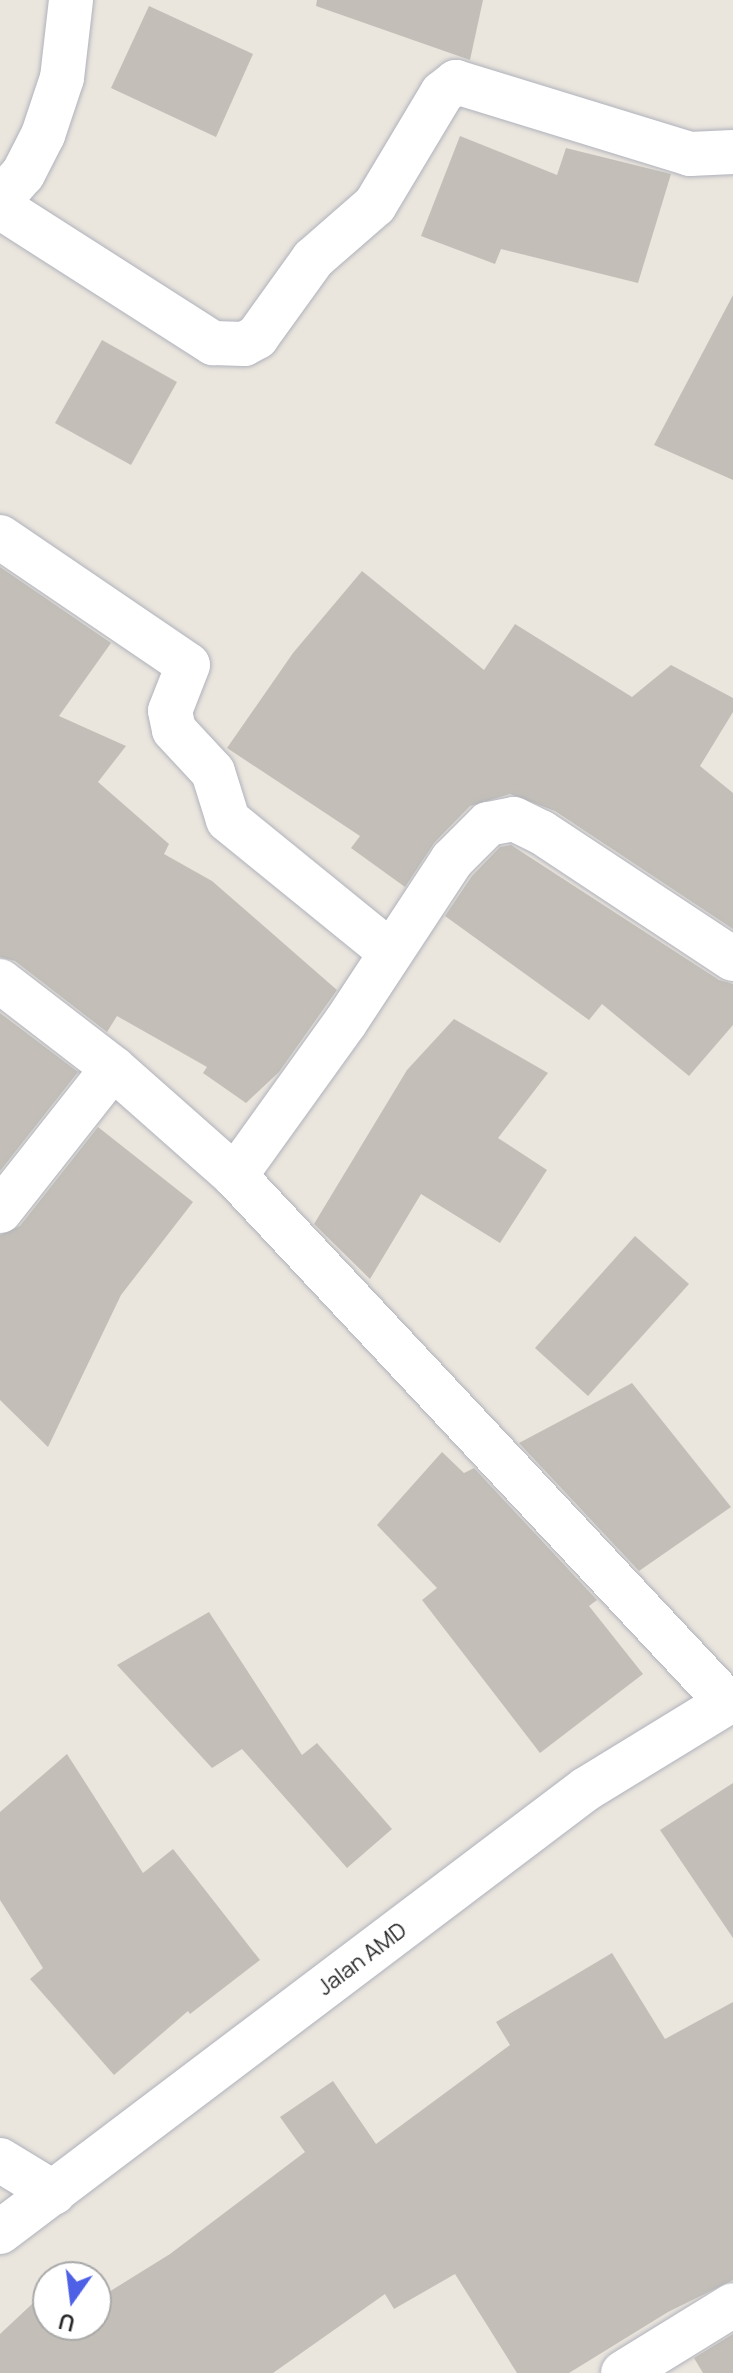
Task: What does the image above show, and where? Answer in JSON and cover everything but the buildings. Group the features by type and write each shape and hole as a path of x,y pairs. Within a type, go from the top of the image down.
{"street":[{"path":"0,200 23,174 43,135 62,78 71,0"},
{"path":"0,207 213,343 244,344 257,337 313,259 375,205 442,93 456,82 690,154 733,152"},
{"path":"0,537 188,665 170,711 174,730 213,772 228,820 389,951"},
{"path":"235,1176 452,860 488,824 514,819 541,832 733,959"},
{"path":"0,981 113,1068 235,1176 730,1701"},
{"path":"0,1211 113,1068"},
{"name":"Jalan AMD","path":"0,2232 586,1789 730,1701"},
{"path":"0,2160 54,2193"},
{"path":"623,2373 733,2305"}]}
